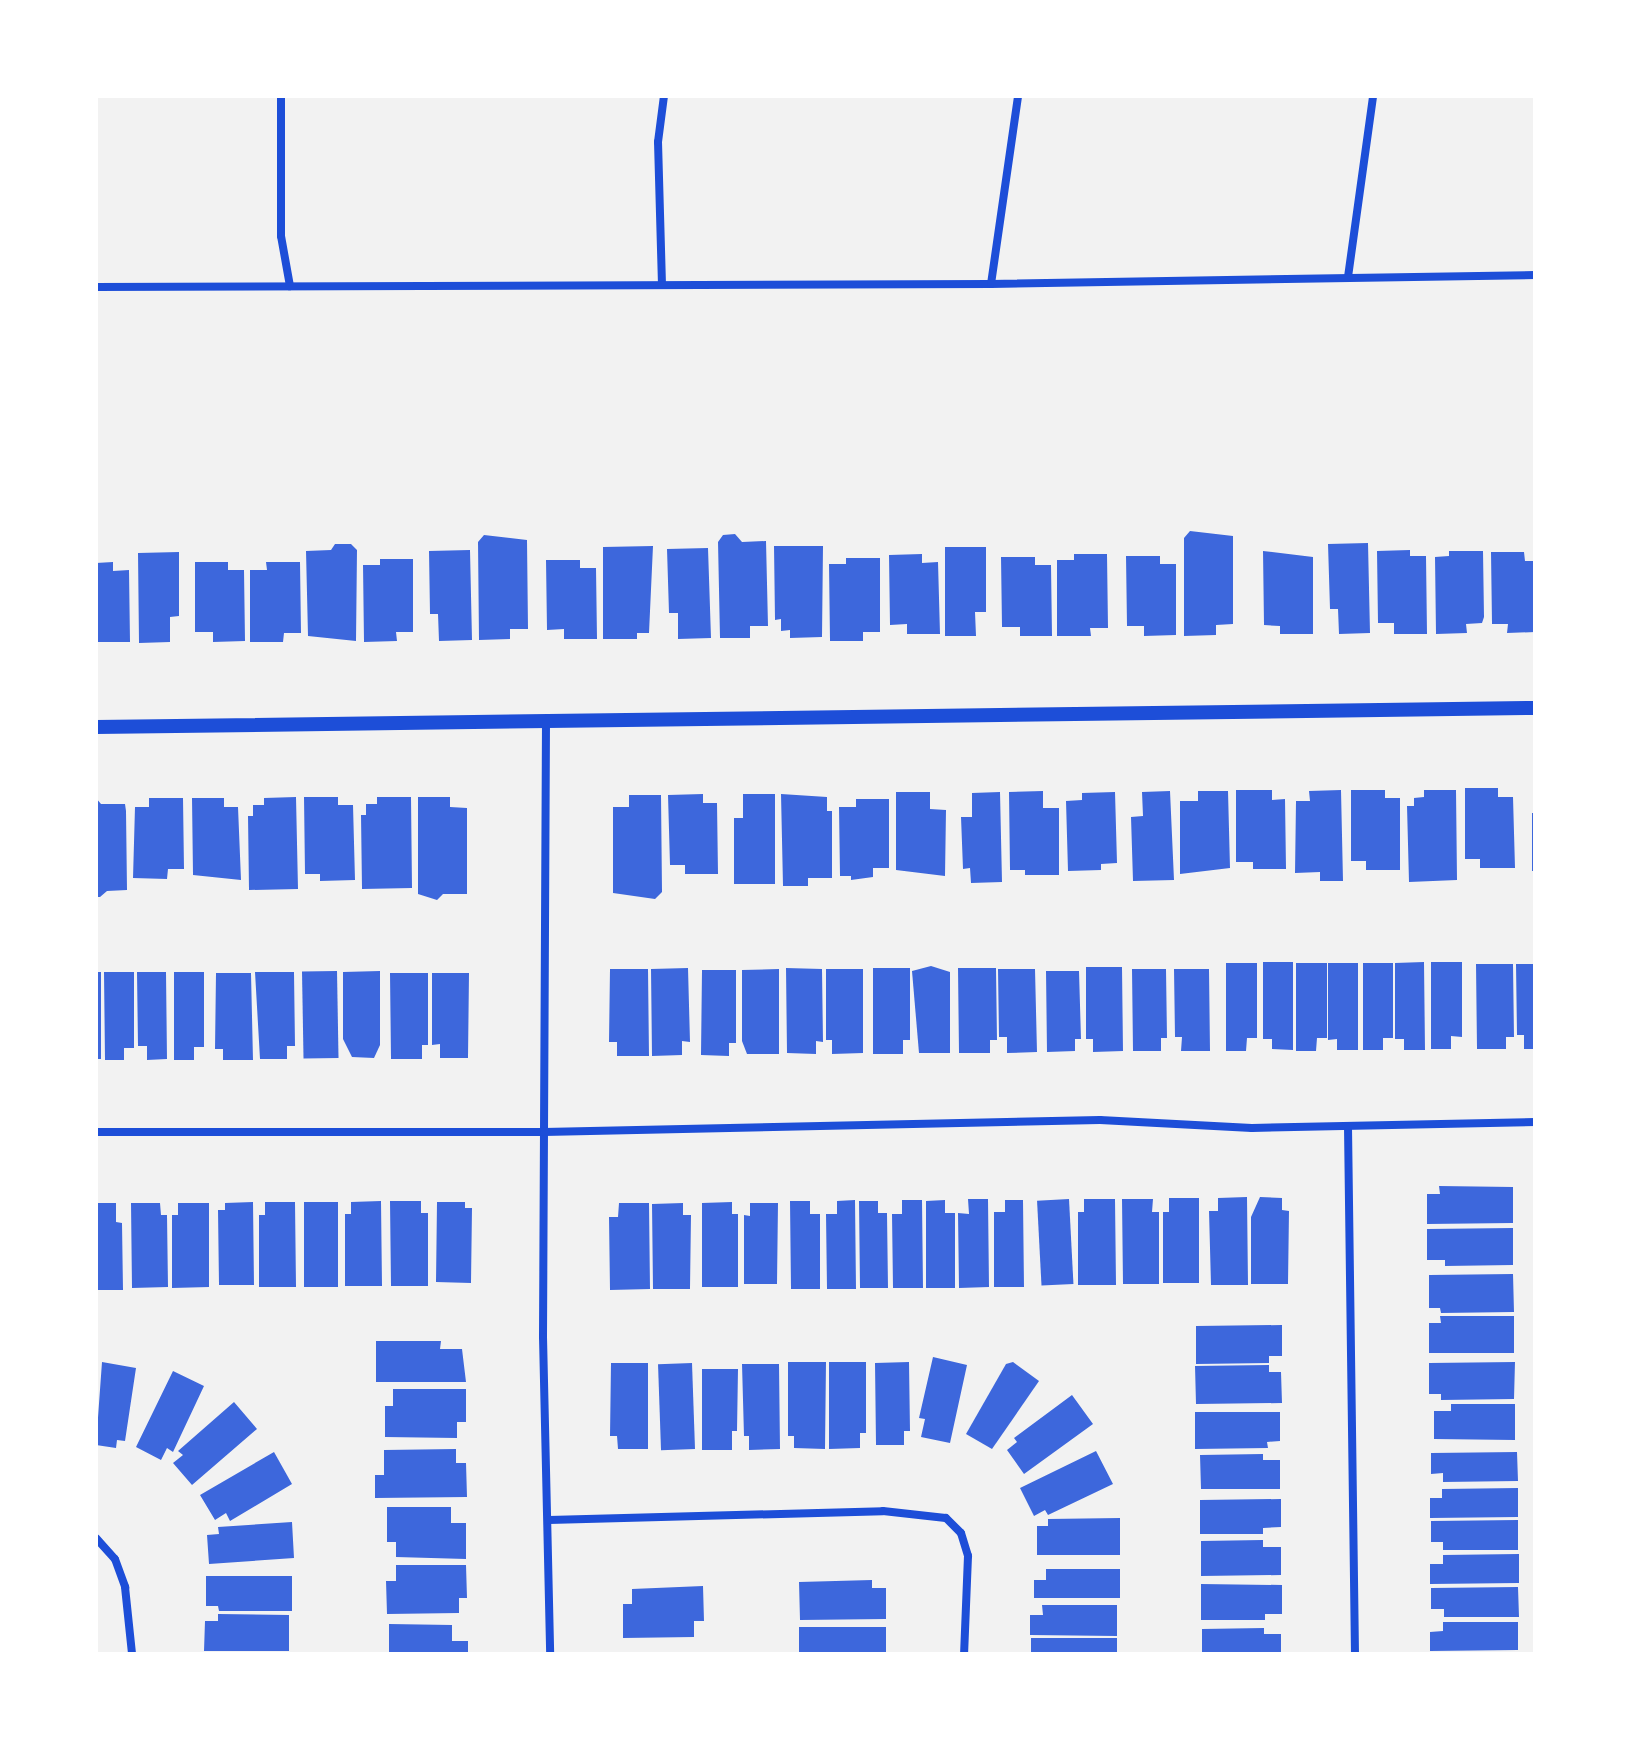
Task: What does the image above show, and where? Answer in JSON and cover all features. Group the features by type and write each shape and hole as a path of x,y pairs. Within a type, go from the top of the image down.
{"street":[{"path":"281,96 281,236 290,286"},
{"path":"662,285 658,142 664,96"},
{"path":"991,284 1018,96"},
{"path":"1348,277 1373,96"},
{"path":"96,287 991,284 1535,275"},
{"path":"96,727 1535,708"},
{"path":"546,722 543,1337 550,1654"},
{"path":"96,1132 544,1132 1100,1120 1348,1127 1535,1122"},
{"path":"1348,1127 1355,1654"},
{"path":"549,1520 883,1511 946,1518 961,1533 968,1556 964,1654"},
{"path":"96,1538 115,1559 125,1587 132,1654"}],"building":[{"path":"1190,531 1233,536 1233,624 1216,625 1216,635 1184,636 1184,538"},
{"path":"735,534 742,542 766,541 768,626 750,626 750,638 720,638 718,542 723,535"},
{"path":"484,535 527,540 528,629 510,629 510,639 479,640 478,542"},
{"path":"1368,543 1370,633 1339,634 1338,609 1330,609 1328,544"},
{"path":"335,544 351,544 357,550 356,641 308,636 306,551 331,550"},
{"path":"653,546 649,633 637,633 637,639 603,639 603,547"},
{"path":"774,546 823,546 822,637 790,638 790,630 781,631 781,619 775,620"},
{"path":"945,547 986,547 986,612 975,612 976,636 945,636"},
{"path":"708,548 711,638 678,639 678,613 669,613 667,549"},
{"path":"470,550 472,640 439,641 438,614 430,614 429,551"},
{"path":"1410,550 1410,556 1426,556 1427,634 1394,634 1394,623 1378,623 1377,551"},
{"path":"1263,551 1313,557 1313,634 1280,634 1280,626 1264,625"},
{"path":"1449,551 1483,551 1484,617 1482,623 1466,624 1467,633 1436,634 1435,557 1449,556"},
{"path":"179,552 179,616 170,617 170,642 139,643 138,553"},
{"path":"1491,552 1524,552 1525,561 1535,561 1535,632 1507,633 1508,624 1492,624"},
{"path":"922,554 922,563 938,562 940,634 907,634 907,624 890,625 889,555"},
{"path":"1074,554 1107,554 1108,628 1090,628 1091,636 1057,636 1057,560 1074,560"},
{"path":"1126,556 1160,556 1160,564 1176,564 1176,635 1144,636 1144,626 1127,626"},
{"path":"1001,557 1035,557 1035,565 1051,565 1052,636 1020,636 1020,627 1002,627"},
{"path":"846,558 880,558 880,632 863,632 863,641 830,641 829,564 846,564"},
{"path":"380,559 413,559 413,632 396,632 397,641 364,642 363,565 380,565"},
{"path":"546,560 580,560 580,568 596,568 597,639 564,639 564,629 547,630"},
{"path":"113,562 113,571 129,570 130,642 98,642 96,633 96,563"},
{"path":"195,562 228,562 228,570 244,570 245,641 213,642 213,632 195,632"},
{"path":"266,562 300,562 301,633 284,633 283,642 250,642 250,570 267,570"},
{"path":"1465,788 1498,788 1498,797 1513,797 1515,868 1480,868 1480,859 1465,859"},
{"path":"1236,790 1272,790 1272,800 1285,799 1286,869 1253,869 1253,862 1236,862"},
{"path":"1341,790 1343,881 1320,881 1320,872 1295,873 1296,801 1310,801 1309,791"},
{"path":"1351,790 1385,790 1385,798 1400,798 1400,870 1366,870 1366,861 1351,861"},
{"path":"1424,790 1456,790 1457,880 1409,882 1407,806 1414,806 1414,798 1424,797"},
{"path":"1043,791 1043,808 1059,808 1059,875 1025,875 1025,870 1010,870 1009,792"},
{"path":"1170,791 1174,880 1133,881 1131,817 1143,816 1142,792"},
{"path":"1198,791 1228,791 1230,868 1180,874 1180,801 1198,801"},
{"path":"896,792 930,792 930,809 946,810 945,876 896,870"},
{"path":"1000,792 1002,882 971,883 970,868 963,869 961,817 972,817 972,793"},
{"path":"1115,792 1117,863 1101,864 1101,870 1068,871 1066,801 1082,800 1082,793"},
{"path":"703,794 703,803 717,803 718,874 685,874 685,865 670,865 668,795"},
{"path":"743,794 775,794 775,884 734,884 734,818 743,818"},
{"path":"781,794 827,797 827,811 832,811 832,878 808,878 808,886 783,886"},
{"path":"629,795 661,795 662,892 655,899 613,893 613,807 629,807"},
{"path":"296,797 298,889 249,890 248,816 253,816 253,805 264,805 264,798"},
{"path":"304,797 338,797 338,805 353,805 355,880 320,881 320,874 305,874"},
{"path":"377,797 411,797 412,888 362,889 361,815 366,815 366,804 377,804"},
{"path":"418,797 450,797 450,807 467,808 467,894 443,894 437,900 418,894"},
{"path":"96,798 101,804 125,804 126,811 127,890 107,891 100,897 96,897"},
{"path":"149,798 183,798 184,869 168,869 167,879 133,878 135,807 149,807"},
{"path":"192,798 224,798 224,807 238,807 241,880 193,875"},
{"path":"856,799 889,799 889,868 873,868 873,877 851,880 851,876 840,876 839,807 856,807"},
{"path":"1532,813 1535,813 1535,871 1532,871"},
{"path":"1263,962 1293,962 1293,1050 1272,1049 1272,1039 1263,1039"},
{"path":"1424,962 1425,1050 1404,1050 1404,1039 1395,1039 1395,963"},
{"path":"1431,962 1462,962 1462,1037 1451,1036 1451,1049 1431,1049"},
{"path":"1226,963 1257,963 1257,1038 1247,1038 1246,1051 1226,1051"},
{"path":"1296,963 1327,963 1327,1038 1317,1038 1316,1051 1296,1051"},
{"path":"1328,963 1358,963 1358,1050 1337,1050 1337,1039 1328,1040"},
{"path":"1363,963 1393,963 1393,1038 1383,1038 1383,1050 1363,1050"},
{"path":"1476,964 1513,964 1514,1037 1506,1037 1506,1049 1477,1049"},
{"path":"1516,964 1535,964 1535,1049 1524,1049 1524,1035 1517,1035"},
{"path":"931,966 950,972 950,1053 919,1053 912,971"},
{"path":"1086,967 1122,967 1123,1051 1093,1052 1093,1039 1086,1039"},
{"path":"688,968 690,1042 682,1041 682,1055 652,1056 651,969"},
{"path":"786,968 822,969 823,1042 816,1041 816,1054 787,1053"},
{"path":"873,968 910,968 910,1040 903,1040 903,1054 873,1054"},
{"path":"958,968 996,968 997,1040 990,1040 990,1053 959,1053"},
{"path":"610,969 648,969 649,1056 617,1056 617,1042 609,1042"},
{"path":"779,969 779,1054 747,1054 742,1041 742,970"},
{"path":"826,969 863,969 863,1053 832,1054 832,1040 826,1040"},
{"path":"998,969 1035,969 1037,1052 1007,1053 1007,1037 999,1037"},
{"path":"1132,969 1166,969 1167,1038 1161,1038 1161,1051 1133,1051"},
{"path":"1174,969 1209,969 1210,1051 1181,1051 1182,1037 1175,1037"},
{"path":"702,970 736,970 736,1043 729,1043 729,1056 701,1055"},
{"path":"337,971 339,1058 304,1059 302,972"},
{"path":"380,971 380,1045 374,1058 352,1057 343,1039 343,972"},
{"path":"1046,971 1079,971 1081,1039 1075,1039 1075,1051 1047,1052"},
{"path":"96,972 101,972 101,1059 96,1059"},
{"path":"104,972 134,972 134,1048 124,1048 124,1060 105,1060"},
{"path":"137,972 166,972 167,1059 147,1060 147,1046 138,1046"},
{"path":"174,972 204,972 204,1047 194,1047 194,1060 174,1060"},
{"path":"255,972 294,972 295,1046 287,1046 287,1059 260,1059"},
{"path":"216,973 251,973 253,1060 223,1060 223,1049 215,1049"},
{"path":"390,973 428,973 428,1045 422,1045 422,1059 391,1059"},
{"path":"432,973 469,973 468,1058 440,1058 440,1044 432,1045"},
{"path":"1439,1186 1513,1187 1513,1223 1427,1224 1427,1194 1440,1194"},
{"path":"1247,1197 1248,1285 1211,1285 1209,1211 1218,1211 1218,1198"},
{"path":"1260,1197 1282,1198 1282,1210 1289,1211 1288,1284 1251,1284 1251,1217"},
{"path":"1169,1198 1199,1198 1199,1283 1163,1283 1163,1212 1169,1212"},
{"path":"968,1199 988,1199 989,1287 959,1288 958,1213 969,1214"},
{"path":"1069,1199 1073,1284 1041,1286 1037,1201"},
{"path":"1084,1199 1115,1199 1116,1285 1078,1285 1078,1212 1084,1212"},
{"path":"1122,1199 1153,1199 1152,1212 1159,1212 1159,1284 1123,1284"},
{"path":"855,1200 856,1289 827,1289 826,1214 837,1214 837,1201"},
{"path":"902,1200 922,1200 923,1288 893,1288 892,1214 902,1214"},
{"path":"945,1200 945,1213 955,1213 955,1288 926,1288 926,1201"},
{"path":"1005,1200 1023,1200 1024,1287 994,1287 994,1212 1005,1212"},
{"path":"381,1201 382,1286 345,1286 345,1214 351,1214 351,1202"},
{"path":"390,1201 421,1201 421,1213 428,1213 428,1286 391,1286"},
{"path":"790,1201 810,1201 810,1214 820,1214 820,1289 791,1289"},
{"path":"859,1201 878,1201 878,1213 887,1213 888,1288 860,1288"},
{"path":"253,1202 254,1285 219,1285 218,1210 225,1210 225,1203"},
{"path":"265,1202 295,1202 296,1287 259,1287 259,1215 265,1215"},
{"path":"304,1202 338,1202 338,1287 304,1287"},
{"path":"437,1202 465,1202 465,1208 472,1208 471,1283 436,1282"},
{"path":"732,1202 732,1214 738,1214 738,1287 702,1287 702,1203"},
{"path":"96,1203 116,1203 116,1222 122,1223 123,1290 96,1290"},
{"path":"131,1203 160,1203 161,1215 167,1215 168,1287 132,1288"},
{"path":"178,1203 209,1203 209,1287 172,1288 172,1215 178,1215"},
{"path":"619,1203 649,1203 650,1289 610,1290 609,1217 618,1217"},
{"path":"683,1203 683,1215 691,1215 690,1289 653,1289 652,1204"},
{"path":"750,1203 778,1203 777,1284 744,1284 744,1215 750,1216"},
{"path":"1513,1228 1513,1265 1445,1266 1445,1260 1427,1260 1427,1229"},
{"path":"1513,1274 1514,1312 1441,1313 1440,1308 1429,1308 1429,1275"},
{"path":"1440,1316 1514,1316 1514,1353 1429,1353 1429,1323 1441,1323"},
{"path":"1282,1325 1282,1356 1269,1356 1269,1363 1196,1364 1196,1326"},
{"path":"376,1341 441,1341 440,1349 462,1349 466,1382 376,1382"},
{"path":"933,1357 967,1365 950,1443 921,1437 925,1419 919,1418"},
{"path":"102,1362 136,1368 125,1441 117,1440 116,1448 96,1445"},
{"path":"788,1362 826,1362 825,1449 794,1448 794,1436 788,1436"},
{"path":"829,1362 866,1362 866,1433 860,1433 860,1448 829,1449"},
{"path":"909,1362 910,1431 904,1431 904,1445 876,1445 875,1363"},
{"path":"1013,1362 1039,1381 992,1449 966,1434 1006,1364"},
{"path":"1515,1362 1514,1399 1441,1400 1441,1394 1429,1394 1429,1363"},
{"path":"611,1363 648,1363 648,1449 618,1449 617,1436 610,1436"},
{"path":"692,1363 695,1449 661,1450 658,1364"},
{"path":"742,1364 779,1364 780,1449 749,1450 749,1436 744,1436"},
{"path":"1269,1365 1269,1372 1281,1372 1282,1403 1196,1404 1195,1366"},
{"path":"702,1369 738,1369 737,1431 732,1431 732,1450 702,1450"},
{"path":"173,1371 204,1386 173,1452 167,1448 161,1460 136,1447"},
{"path":"393,1389 466,1389 466,1422 457,1422 457,1438 385,1437 385,1406 393,1406"},
{"path":"1072,1395 1093,1424 1024,1474 1007,1450 1017,1442 1014,1438"},
{"path":"234,1402 257,1429 192,1485 173,1463 183,1455 178,1451"},
{"path":"1451,1404 1515,1404 1515,1440 1434,1439 1434,1411 1451,1411"},
{"path":"1195,1412 1280,1412 1280,1441 1267,1442 1268,1448 1195,1449"},
{"path":"456,1449 456,1463 466,1463 467,1497 375,1498 375,1475 384,1475 384,1450"},
{"path":"1096,1451 1113,1484 1048,1515 1045,1510 1034,1516 1020,1488"},
{"path":"274,1452 292,1484 230,1521 226,1513 215,1520 200,1495"},
{"path":"1517,1452 1518,1481 1443,1482 1443,1473 1431,1474 1431,1453"},
{"path":"1263,1454 1263,1460 1280,1460 1280,1489 1201,1489 1200,1455"},
{"path":"1518,1488 1518,1517 1430,1518 1430,1498 1442,1498 1442,1489"},
{"path":"1281,1499 1281,1527 1263,1528 1263,1534 1200,1534 1200,1500"},
{"path":"387,1507 451,1507 451,1523 466,1523 466,1559 396,1557 396,1542 387,1542"},
{"path":"1120,1518 1120,1555 1037,1555 1037,1526 1048,1526 1048,1519"},
{"path":"1518,1520 1518,1550 1443,1550 1443,1542 1431,1542 1431,1521"},
{"path":"292,1522 294,1558 209,1564 207,1535 219,1534 218,1527"},
{"path":"1263,1540 1263,1547 1281,1547 1281,1575 1201,1576 1201,1541"},
{"path":"1519,1554 1519,1583 1430,1584 1430,1564 1443,1564 1443,1555"},
{"path":"396,1565 466,1565 467,1598 459,1598 459,1613 387,1614 386,1581 396,1581"},
{"path":"1046,1569 1120,1569 1120,1598 1034,1598 1034,1580 1046,1580"},
{"path":"206,1576 292,1576 292,1611 219,1611 218,1606 206,1606"},
{"path":"872,1580 872,1588 886,1588 886,1619 800,1620 799,1582"},
{"path":"1201,1584 1282,1585 1282,1614 1265,1614 1265,1620 1201,1620"},
{"path":"703,1586 704,1621 694,1621 694,1637 623,1638 623,1604 632,1604 632,1589"},
{"path":"1518,1587 1519,1617 1444,1617 1444,1609 1431,1609 1431,1588"},
{"path":"1042,1605 1117,1605 1117,1636 1030,1635 1030,1615 1043,1615"},
{"path":"218,1614 289,1615 289,1651 204,1651 205,1621 218,1621"},
{"path":"1443,1622 1518,1622 1518,1650 1430,1651 1430,1632 1443,1631"},
{"path":"389,1624 452,1625 452,1641 468,1641 468,1654 389,1654"},
{"path":"799,1627 886,1627 886,1654 799,1654"},
{"path":"1264,1628 1264,1634 1281,1634 1281,1654 1202,1654 1202,1629"},
{"path":"1031,1638 1117,1638 1117,1654 1031,1654"}]}
